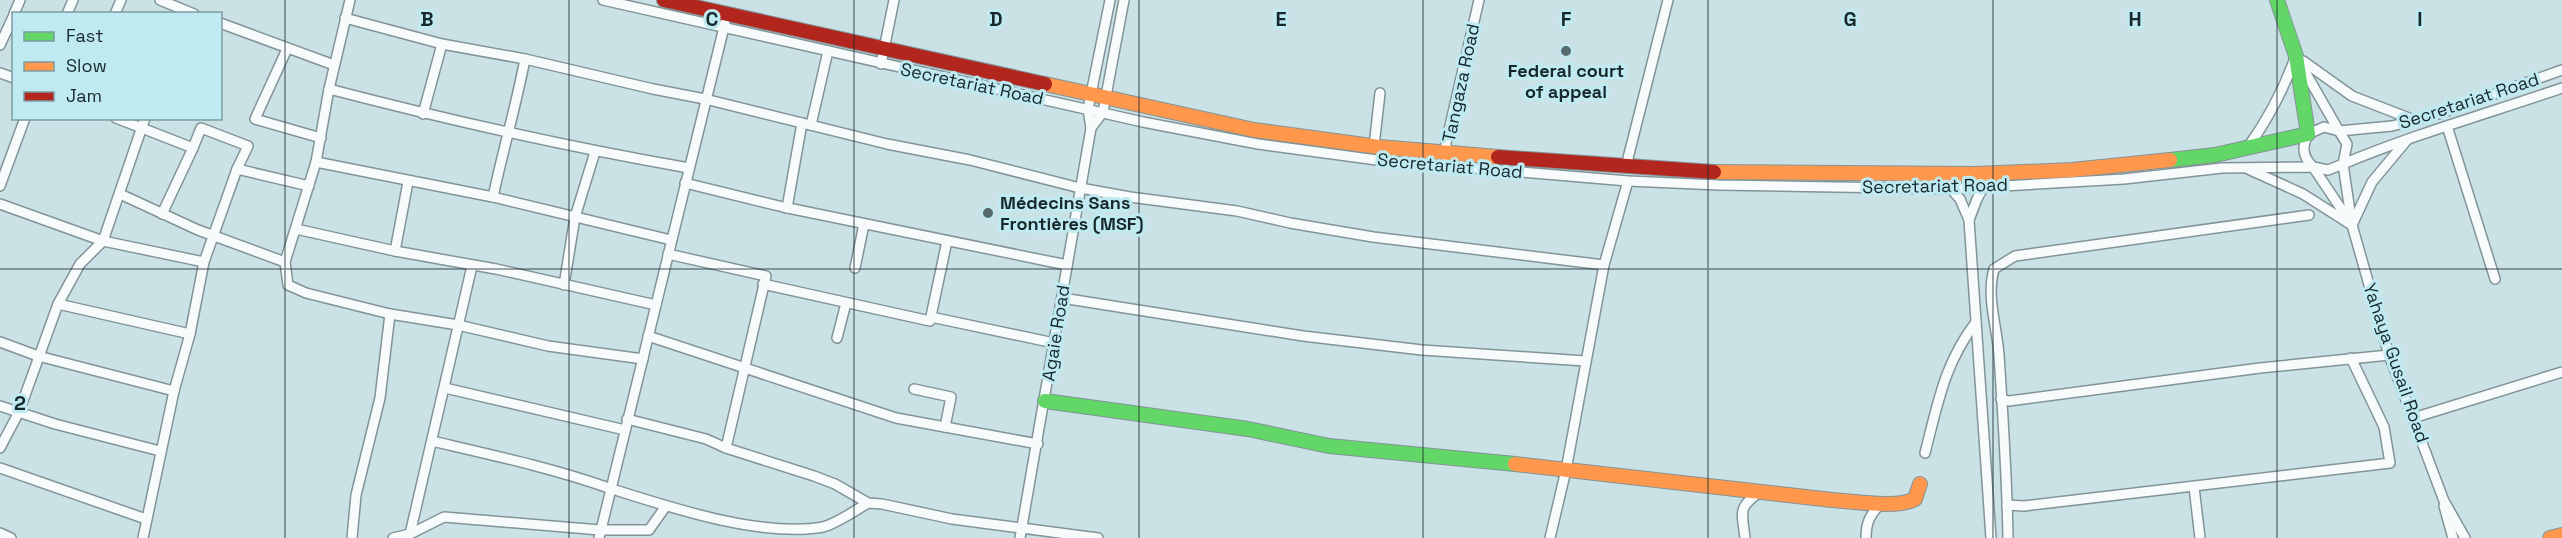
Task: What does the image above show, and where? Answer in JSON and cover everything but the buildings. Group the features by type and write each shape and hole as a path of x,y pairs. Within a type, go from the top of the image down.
{"street":[{"path":"160,0 187,12"},
{"path":"350,0 334,65 316,162 285,262 288,285 293,289 390,314 458,325 549,346 643,359"},
{"name":"Secretariat Road","path":"603,0 885,49 1089,102"},
{"name":"Secretariat Road","path":"664,0 726,21 881,64 1104,105 1446,159"},
{"path":"881,64 894,0"},
{"path":"1091,128 1089,102 1110,0"},
{"path":"1091,128 1104,105 1124,0"},
{"name":"Tangaza Road","path":"1446,159 1479,0"},
{"path":"1550,538 1566,470 1604,265 1629,174 1628,158 1668,0"},
{"path":"2277,0 2296,56 2308,134 2303,146 2304,154 2313,167 2328,170 2343,164 2347,144 2296,56"},
{"path":"0,45 12,18"},
{"path":"345,18 442,44 525,59 705,99 970,160 1080,188 1237,211 1290,223 1373,237 1604,265"},
{"path":"600,534 688,168 726,21"},
{"path":"222,25 334,65"},
{"path":"423,114 442,44"},
{"path":"287,49 255,119 321,138"},
{"path":"787,208 806,124 828,51"},
{"path":"2296,56 2352,96 2415,120"},
{"path":"2248,147 2268,119 2296,56"},
{"path":"493,197 507,131 516,107 525,59"},
{"name":"Secretariat Road","path":"2339,131 2392,126 2415,120 2562,70"},
{"name":"Secretariat Road","path":"2343,164 2410,137 2562,88"},
{"path":"329,89 423,114 596,152 688,168"},
{"path":"1374,146 1380,93"},
{"name":"Secretariat Road","path":"1104,105 1258,144 1377,160 1446,159 1629,174 1951,189 2124,179 2245,168 2313,167"},
{"path":"0,186 24,120"},
{"path":"121,120 193,148"},
{"path":"0,448 19,412 58,304 80,264 103,242 144,120"},
{"path":"2447,126 2495,279"},
{"path":"2308,134 2324,127 2339,131"},
{"path":"143,538 160,452 190,334 204,262 248,146 201,128 162,214"},
{"name":"Agaie Road","path":"1021,534 1091,128"},
{"name":"Secretariat Road","path":"1629,174 1718,172 1985,174 2130,165 2215,155 2308,134"},
{"path":"2245,168 2303,194 2352,225 2372,182 2410,137"},
{"path":"564,285 575,217 596,152"},
{"path":"316,162 493,197 671,240"},
{"name":"Yahaya Gusail Road","path":"2343,164 2352,225 2389,355 2444,501"},
{"name":"Yahaya Gusail Road","path":"2313,167 2352,225"},
{"path":"237,170 309,186"},
{"path":"395,251 408,182"},
{"path":"685,183 787,208 1067,265"},
{"path":"1969,220 1983,188"},
{"path":"1951,189 1960,199 1969,220 1991,538"},
{"path":"120,194 162,214 285,262"},
{"path":"0,204 103,242 204,262"},
{"path":"2008,538 1999,353 1990,280 1997,265 2015,256 2309,215"},
{"path":"855,268 864,224"},
{"path":"296,229 656,306"},
{"path":"763,285 930,321 947,242"},
{"path":"668,254 766,276 726,448"},
{"path":"410,534 472,266"},
{"path":"1062,297 1303,336 1422,350 1585,361"},
{"path":"837,338 846,303"},
{"path":"58,304 190,334"},
{"path":"351,538 356,495 380,398 390,314"},
{"path":"931,317 1054,343"},
{"path":"1925,453 1951,360 1976,322"},
{"path":"648,336 896,418 1038,444"},
{"path":"0,342 38,356 174,391"},
{"path":"2001,399 2009,401 2389,355"},
{"path":"2007,505 2024,506 2390,463 2384,427 2352,358"},
{"path":"2413,418 2562,372"},
{"path":"445,388 625,430"},
{"path":"914,389 951,397 945,427"},
{"path":"1045,401 1248,429 1329,446 1881,503 1912,502 1920,484"},
{"path":"0,406 160,452"},
{"path":"627,419 706,439 726,448 835,484 867,503 1021,534 1098,538"},
{"path":"432,441 518,461 666,506 779,534 825,527 867,503"},
{"path":"0,468 146,519"},
{"path":"2194,487 2200,538"},
{"path":"1745,538 1742,509 1745,502 1761,491"},
{"path":"2444,501 2453,538"},
{"path":"2444,501 2465,538"},
{"path":"1866,538 1866,525 1870,515 1881,503"},
{"path":"393,538 410,534 444,517 600,534 649,530 666,506"},
{"path":"0,533 11,538"},
{"path":"2550,538 2562,535"}],"traffic: fast":[{"path":"2170,160 2215,155 2308,134 2296,56 2277,0"},
{"path":"1045,401 1248,429 1329,446 1515,464"}],"traffic: slow":[{"path":"1045,84 1254,130 1379,147 1498,157"},
{"path":"1714,172 1975,174 2072,170 2170,160"},
{"path":"1515,464 1875,504 1898,504 1915,499 1920,484"},
{"path":"2550,538 2562,535"}],"traffic: jam":[{"path":"664,0 1045,84"},
{"path":"1498,157 1714,172"}],"place":[{"name":"Federal court of appeal","path":"1566,51"},
{"name":"Médecins Sans Frontières (MSF)","path":"988,213"}]}
